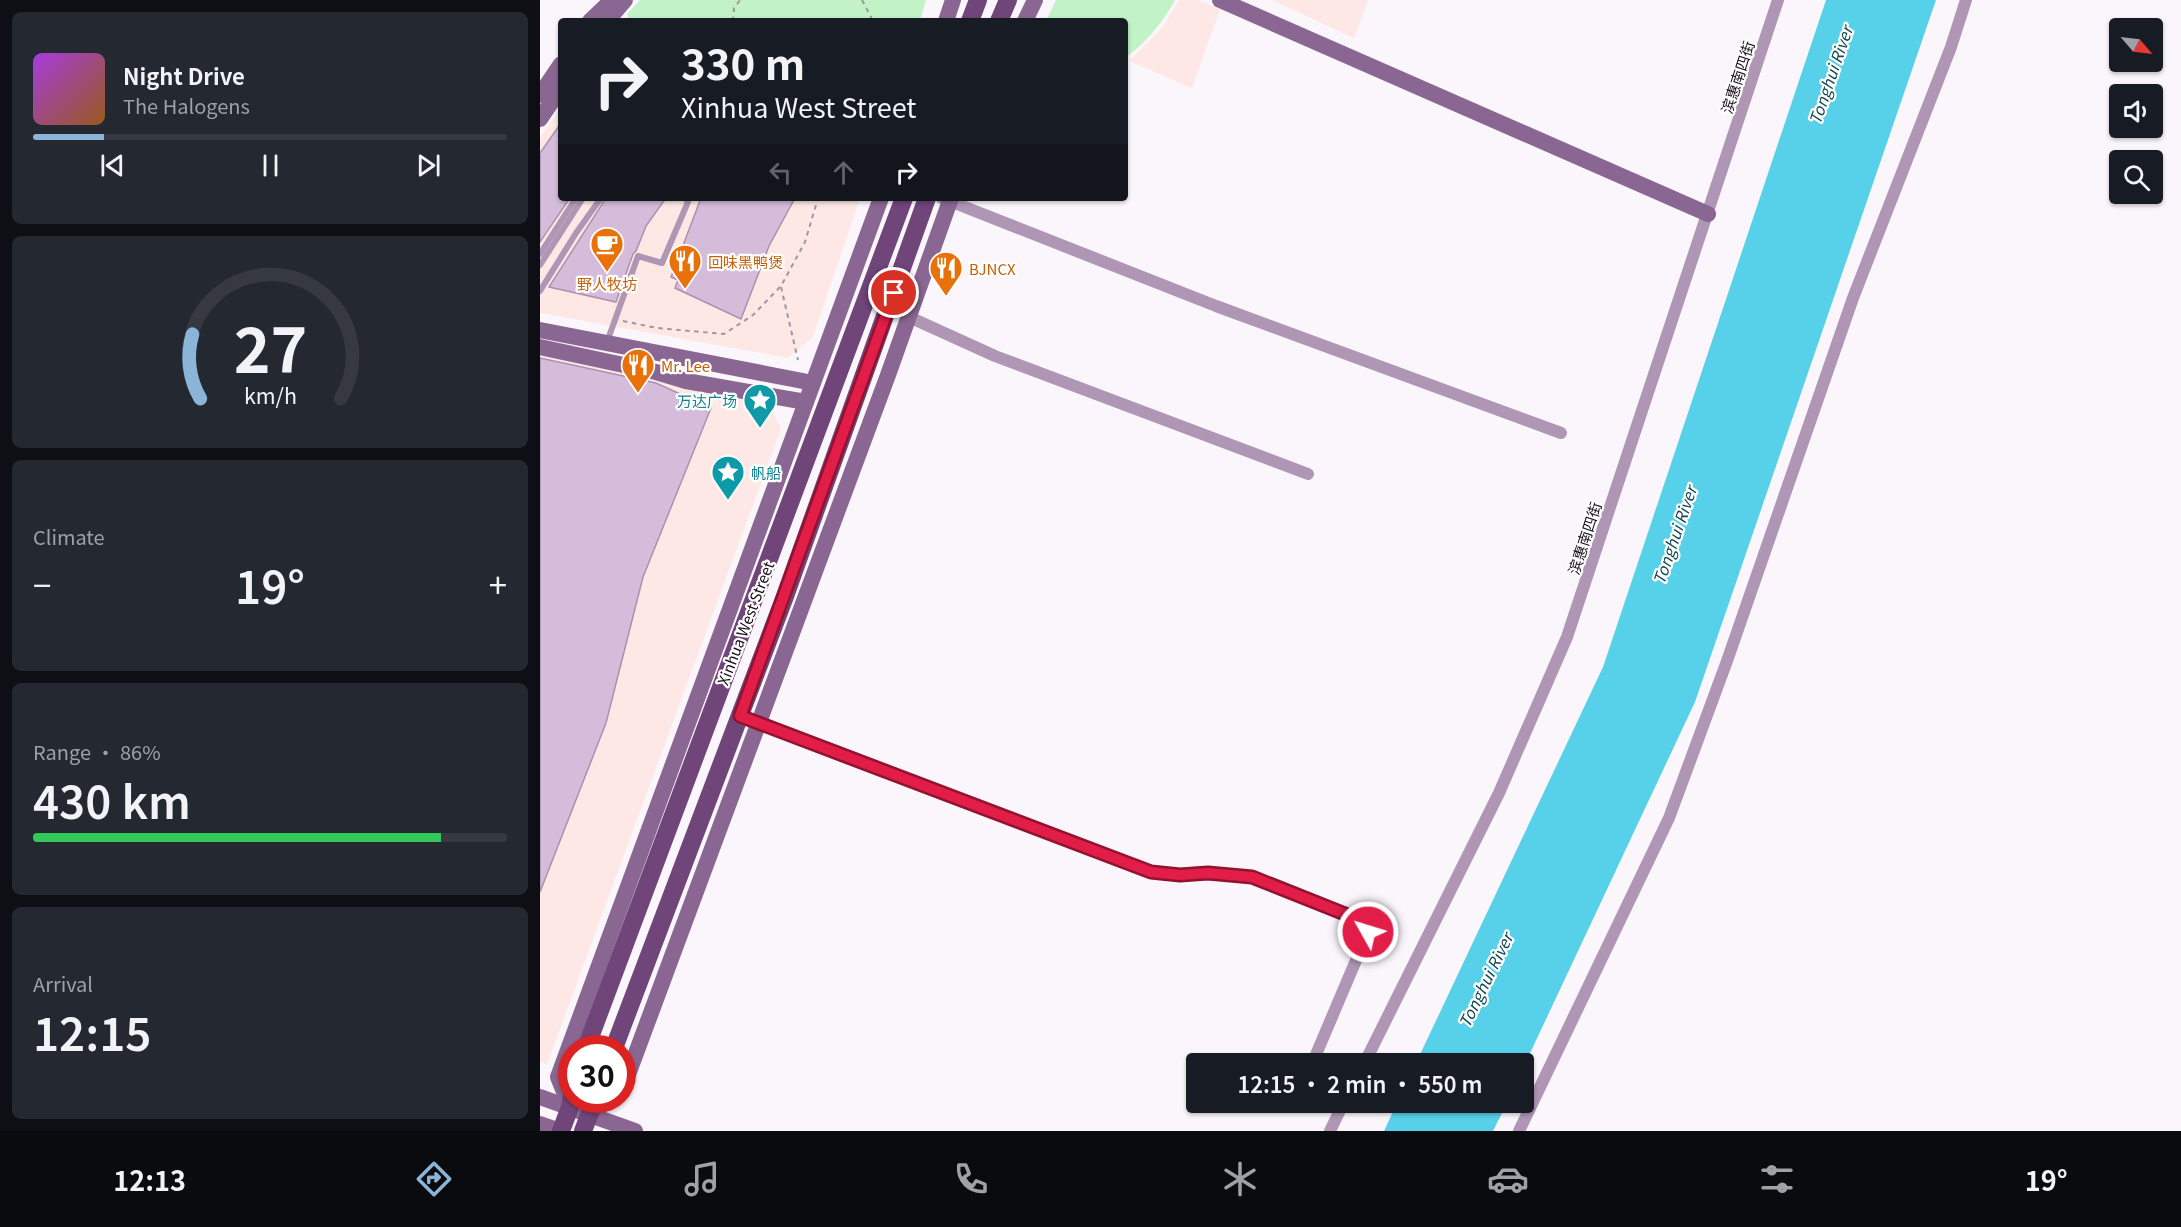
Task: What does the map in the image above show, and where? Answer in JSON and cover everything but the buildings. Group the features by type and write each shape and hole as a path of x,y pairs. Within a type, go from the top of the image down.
{"main road":[{"path":"971,18 978,0"},
{"path":"1000,18 1008,0"},
{"name":"Xinhua West Street","path":"591,1035 903,201"},
{"name":"Xinhua West Street","path":"619,1035 788,588 926,201"},
{"path":"560,1131 567,1113"}],"street":[{"path":"593,18 612,0"},
{"path":"610,18 625,0"},
{"path":"947,18 953,0"},
{"path":"1026,18 1035,0"},
{"path":"1220,0 1707,213"},
{"name":"滨惠南四街","path":"1369,1053 1499,793 1567,637 1778,0"},
{"path":"1519,1131 1669,818 1731,650 1853,298 1952,47 1966,0"},
{"path":"540,95 558,68"},
{"path":"540,119 558,92"},
{"path":"573,1035 880,201"},
{"path":"636,1053 909,317 947,201"},
{"path":"953,201 1216,306 1561,433"},
{"path":"909,317 996,356 1308,474"},
{"path":"540,330 813,383"},
{"path":"540,347 656,372 686,381 806,402"},
{"path":"740,716 1151,872 1180,875 1208,873 1252,877 1365,922 1368,932 1317,1053"},
{"path":"540,1097 558,1100"},
{"path":"1330,1131 1339,1113"},
{"path":"589,1115 635,1131"},
{"path":"540,1124 560,1131"}],"lane":[{"path":"540,254 574,201"},
{"path":"540,265 581,201"},
{"path":"540,291 599,201"},
{"path":"607,343 638,256 662,263 687,201"},
{"path":"560,222 576,233"}],"path":[{"path":"733,18 734,8 740,0"},
{"path":"862,0 871,18"},
{"path":"615,320 657,328 724,334 753,315 781,286 806,242 817,201"},
{"path":"781,286 798,360"}],"shaded area":[{"path":"1179,0 1197,0 1220,9 1192,88 1129,61 1162,28"},
{"path":"1272,0 1368,0 1354,38"},
{"path":"558,111 558,201 859,201 813,337 788,358 540,313 540,138"},
{"path":"540,355 770,405 781,429 547,1064 540,1062"}],"green space":[{"path":"640,0 926,0 921,18 628,18 627,14"},
{"path":"1056,0 1175,0 1153,32 1128,55 1128,18 1047,18"}],"water":[{"name":"Tonghui River","path":"1826,0 1936,0 1695,702 1530,1053 1421,1053 1603,667"},
{"path":"1392,1113 1502,1113 1493,1131 1384,1131"}],"place":[{"name":"野人牧坊","path":"607,273"},
{"name":"回味黑鸭煲","path":"685,290"},
{"name":"BJNCX","path":"946,297"},
{"name":"Mr. Lee","path":"638,394"},
{"name":"万达广场","path":"760,429"},
{"name":"帆船","path":"728,501"}],"route":[{"path":"894,293 740,716 1151,872 1180,875 1208,873 1252,877 1365,922 1368,932"}]}
